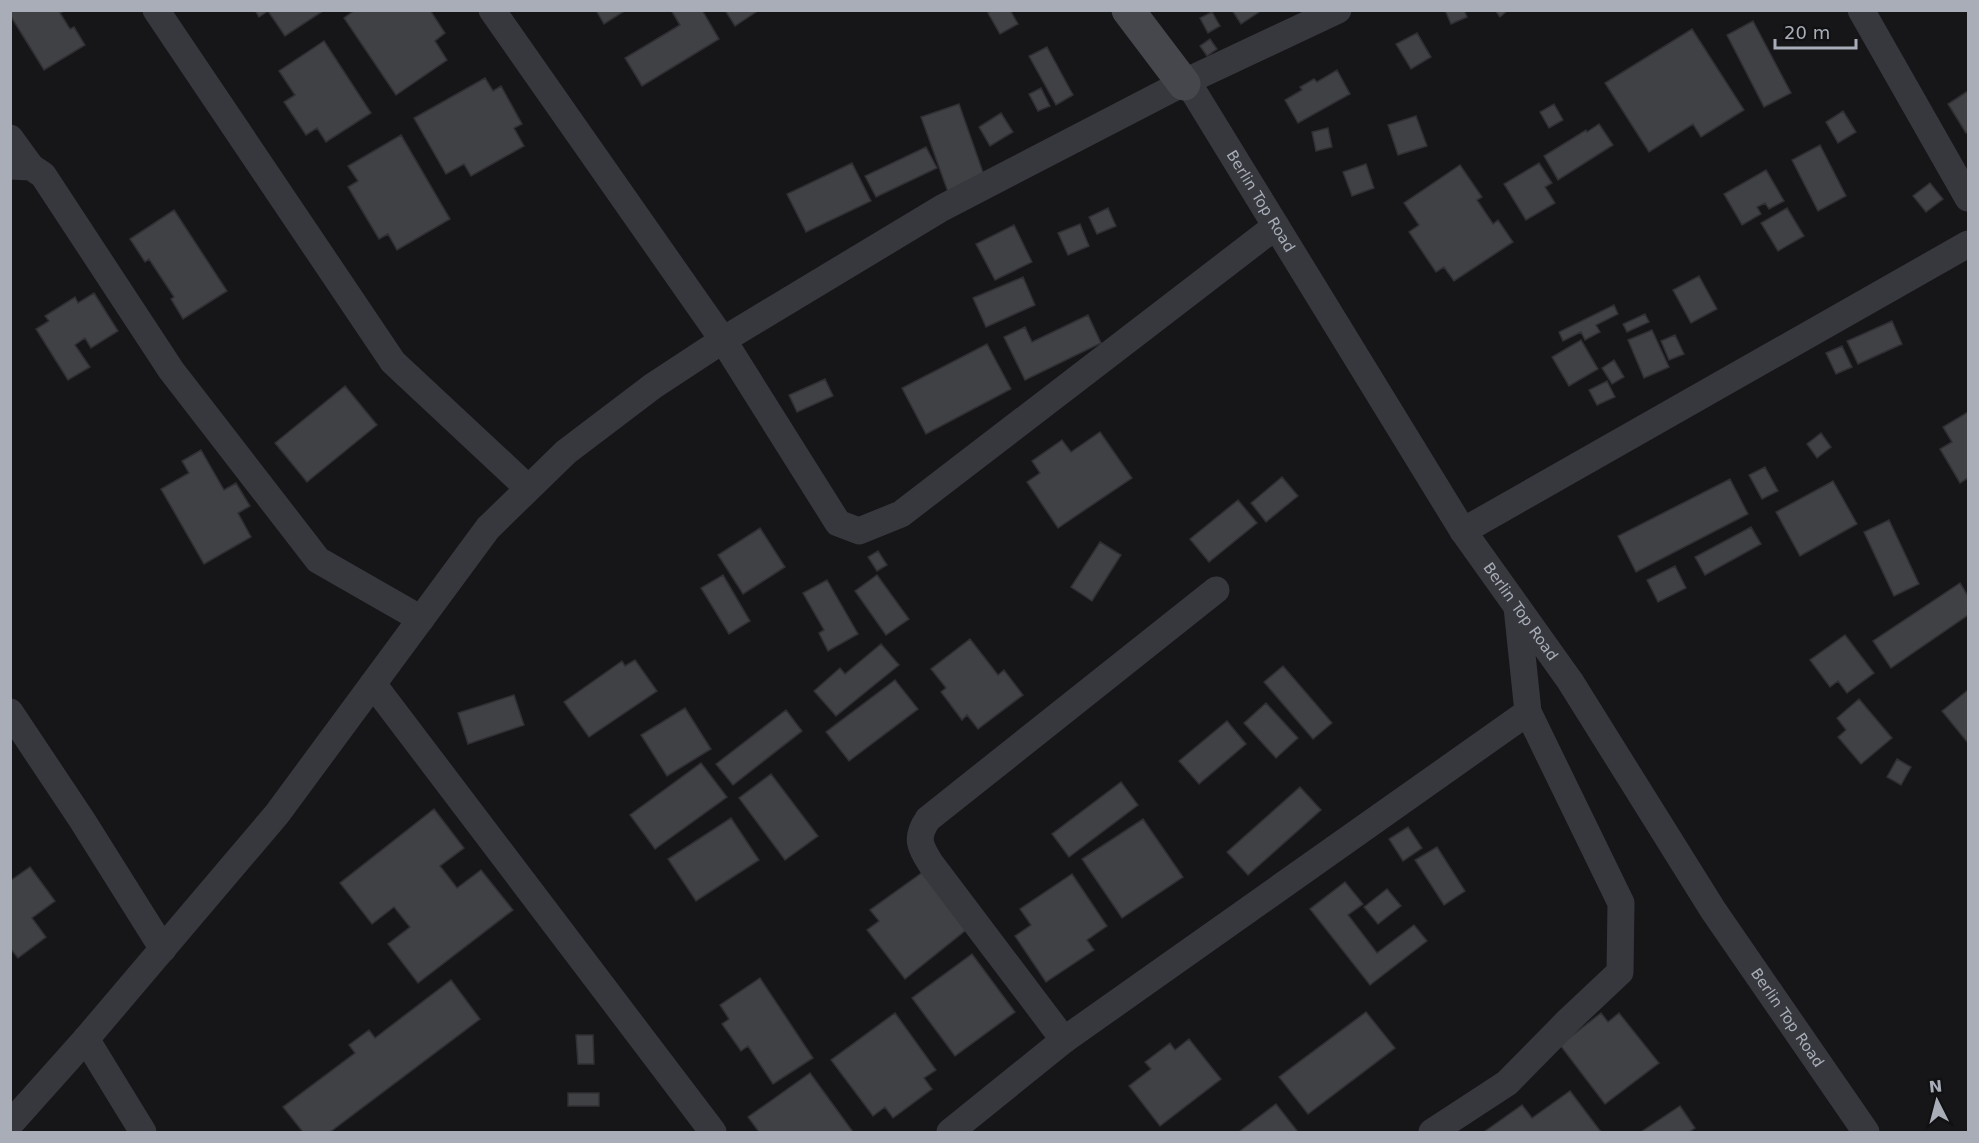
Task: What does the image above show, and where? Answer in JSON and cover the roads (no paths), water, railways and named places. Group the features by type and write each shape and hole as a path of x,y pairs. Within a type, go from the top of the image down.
{"street":[{"path":"156,10 393,362 528,488"},
{"path":"492,10 723,340 838,523 859,531 901,514 1276,226"},
{"name":"Berlin Top Road","path":"1128,10 1186,83 1463,531 1570,681 1713,910 1866,1132"},
{"path":"10,1124 86,1039 277,814 488,528 566,452 653,386 723,340 942,208 1186,83 1338,10"},
{"path":"1861,10 1968,198"},
{"path":"10,138 21,166 43,175 171,370 318,560 421,619"},
{"path":"1463,531 1968,244"},
{"path":"1064,1040 931,864 921,848 920,830 928,819 1216,590"},
{"path":"1432,1132 1507,1083 1620,972 1621,903 1528,712 1516,606"},
{"path":"373,684 712,1132"},
{"path":"10,711 163,949"},
{"path":"950,1132 1064,1040 1528,712"},
{"path":"86,1039 143,1132"}]}
